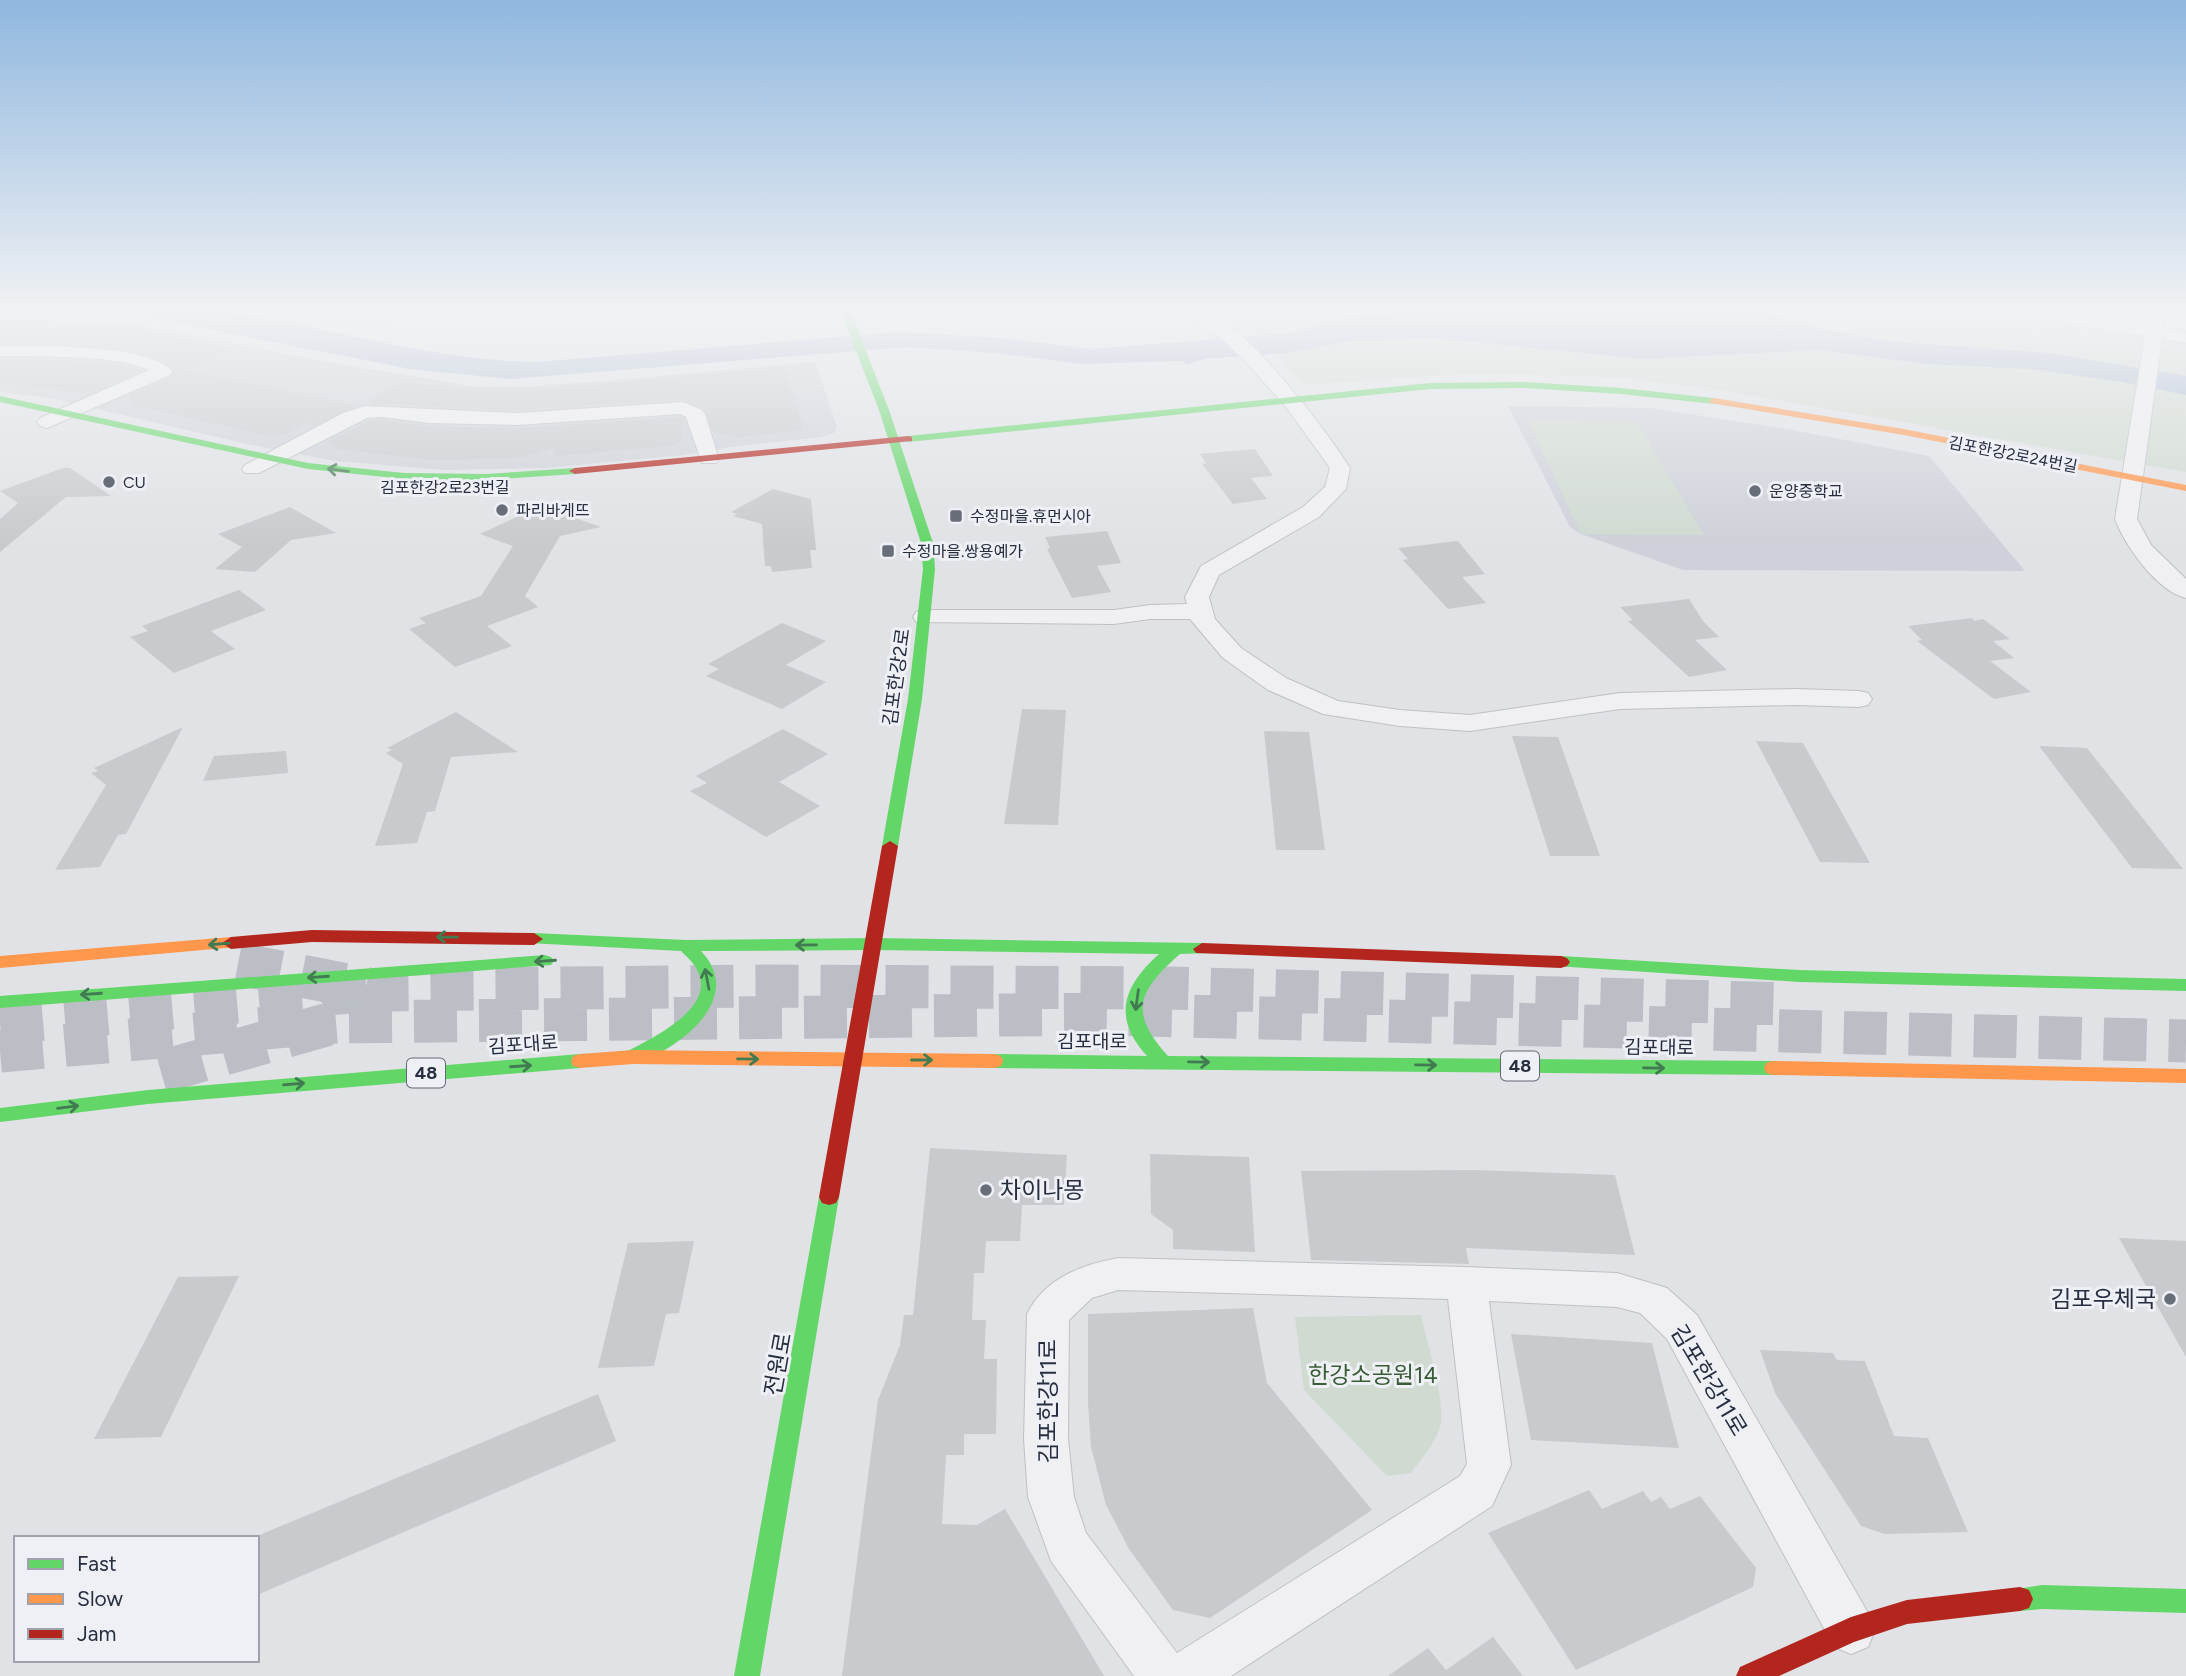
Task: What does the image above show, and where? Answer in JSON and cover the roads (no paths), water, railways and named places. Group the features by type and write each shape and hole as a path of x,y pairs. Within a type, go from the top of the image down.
{"street":[{"path":"47,422 126,388"},
{"name":"김포한강2로","path":"854,1060 915,699 929,569 927,543 876,388"},
{"path":"1279,388 1325,443 1340,468 1335,489 1311,512 1209,571 1197,597 1203,621 1231,653 1277,684 1332,708 1400,718 1470,723 1620,701 1667,698 1859,699"},
{"name":"김포한강2로24번길","path":"896,445 1423,388"},
{"name":"김포한강2로24번길","path":"1607,388 1772,410 2186,488"},
{"path":"2145,388 2130,477 2126,519 2130,532 2146,556 2186,592"},
{"name":"김포한강2로23번길","path":"0,399 71,412 272,459 372,474 473,477 584,471 896,445"},
{"path":"252,469 365,412 382,411 429,417 517,419 674,408 691,410 695,414 709,459"},
{"name":"김포한강2로23번길","path":"0,411 290,477 363,486 430,489 573,484 896,445"},
{"path":"925,617 1114,617 1150,612 1201,611"},
{"path":"0,962 312,936 577,939 686,946 874,944 1176,948 1567,962 1799,976 2186,985"},
{"path":"597,958 686,946"},
{"path":"632,1057 704,1009 709,990 707,970 686,946"},
{"path":"1163,1062 1137,1034 1133,999 1143,977 1176,948"},
{"path":"0,1002 555,961"},
{"name":"김포대로","path":"0,1115 148,1097 632,1057 2024,1071 2186,1076"},
{"name":"전원로","path":"747,1676 854,1060"},
{"name":"김포한강11로","path":"1164,1676 1067,1545 1051,1497 1046,1438 1048,1314 1072,1290 1088,1279 1118,1273 1617,1290 1653,1300 1682,1327 1851,1630"},
{"path":"1186,1676 1476,1491 1489,1465 1489,1454 1466,1283"},
{"path":"1749,1676 1851,1630 1907,1612 2042,1597 2186,1601"}],"water":[{"path":"2152,388 2186,388 2186,395"}],"tunnel":[{"path":"238,964 374,990 770,986 1166,988 1794,1004"},
{"path":"0,1023 374,990"},
{"path":"161,1072 336,1022 1106,1014 2186,1041"},
{"path":"0,1051 336,1022"}],"place":[{"name":"CU","path":"109,482"},
{"name":"운양중학교","path":"1755,491"},
{"name":"파리바게뜨","path":"502,510"},
{"name":"수정마을.휴먼시아","path":"956,516"},
{"name":"수정마을.쌍용예가","path":"888,551"},
{"name":"차이나몽","path":"986,1190"},
{"name":"김포우체국","path":"2170,1299"}],"park label":[{"name":"한강소공원14","path":"1373,1375"}]}
